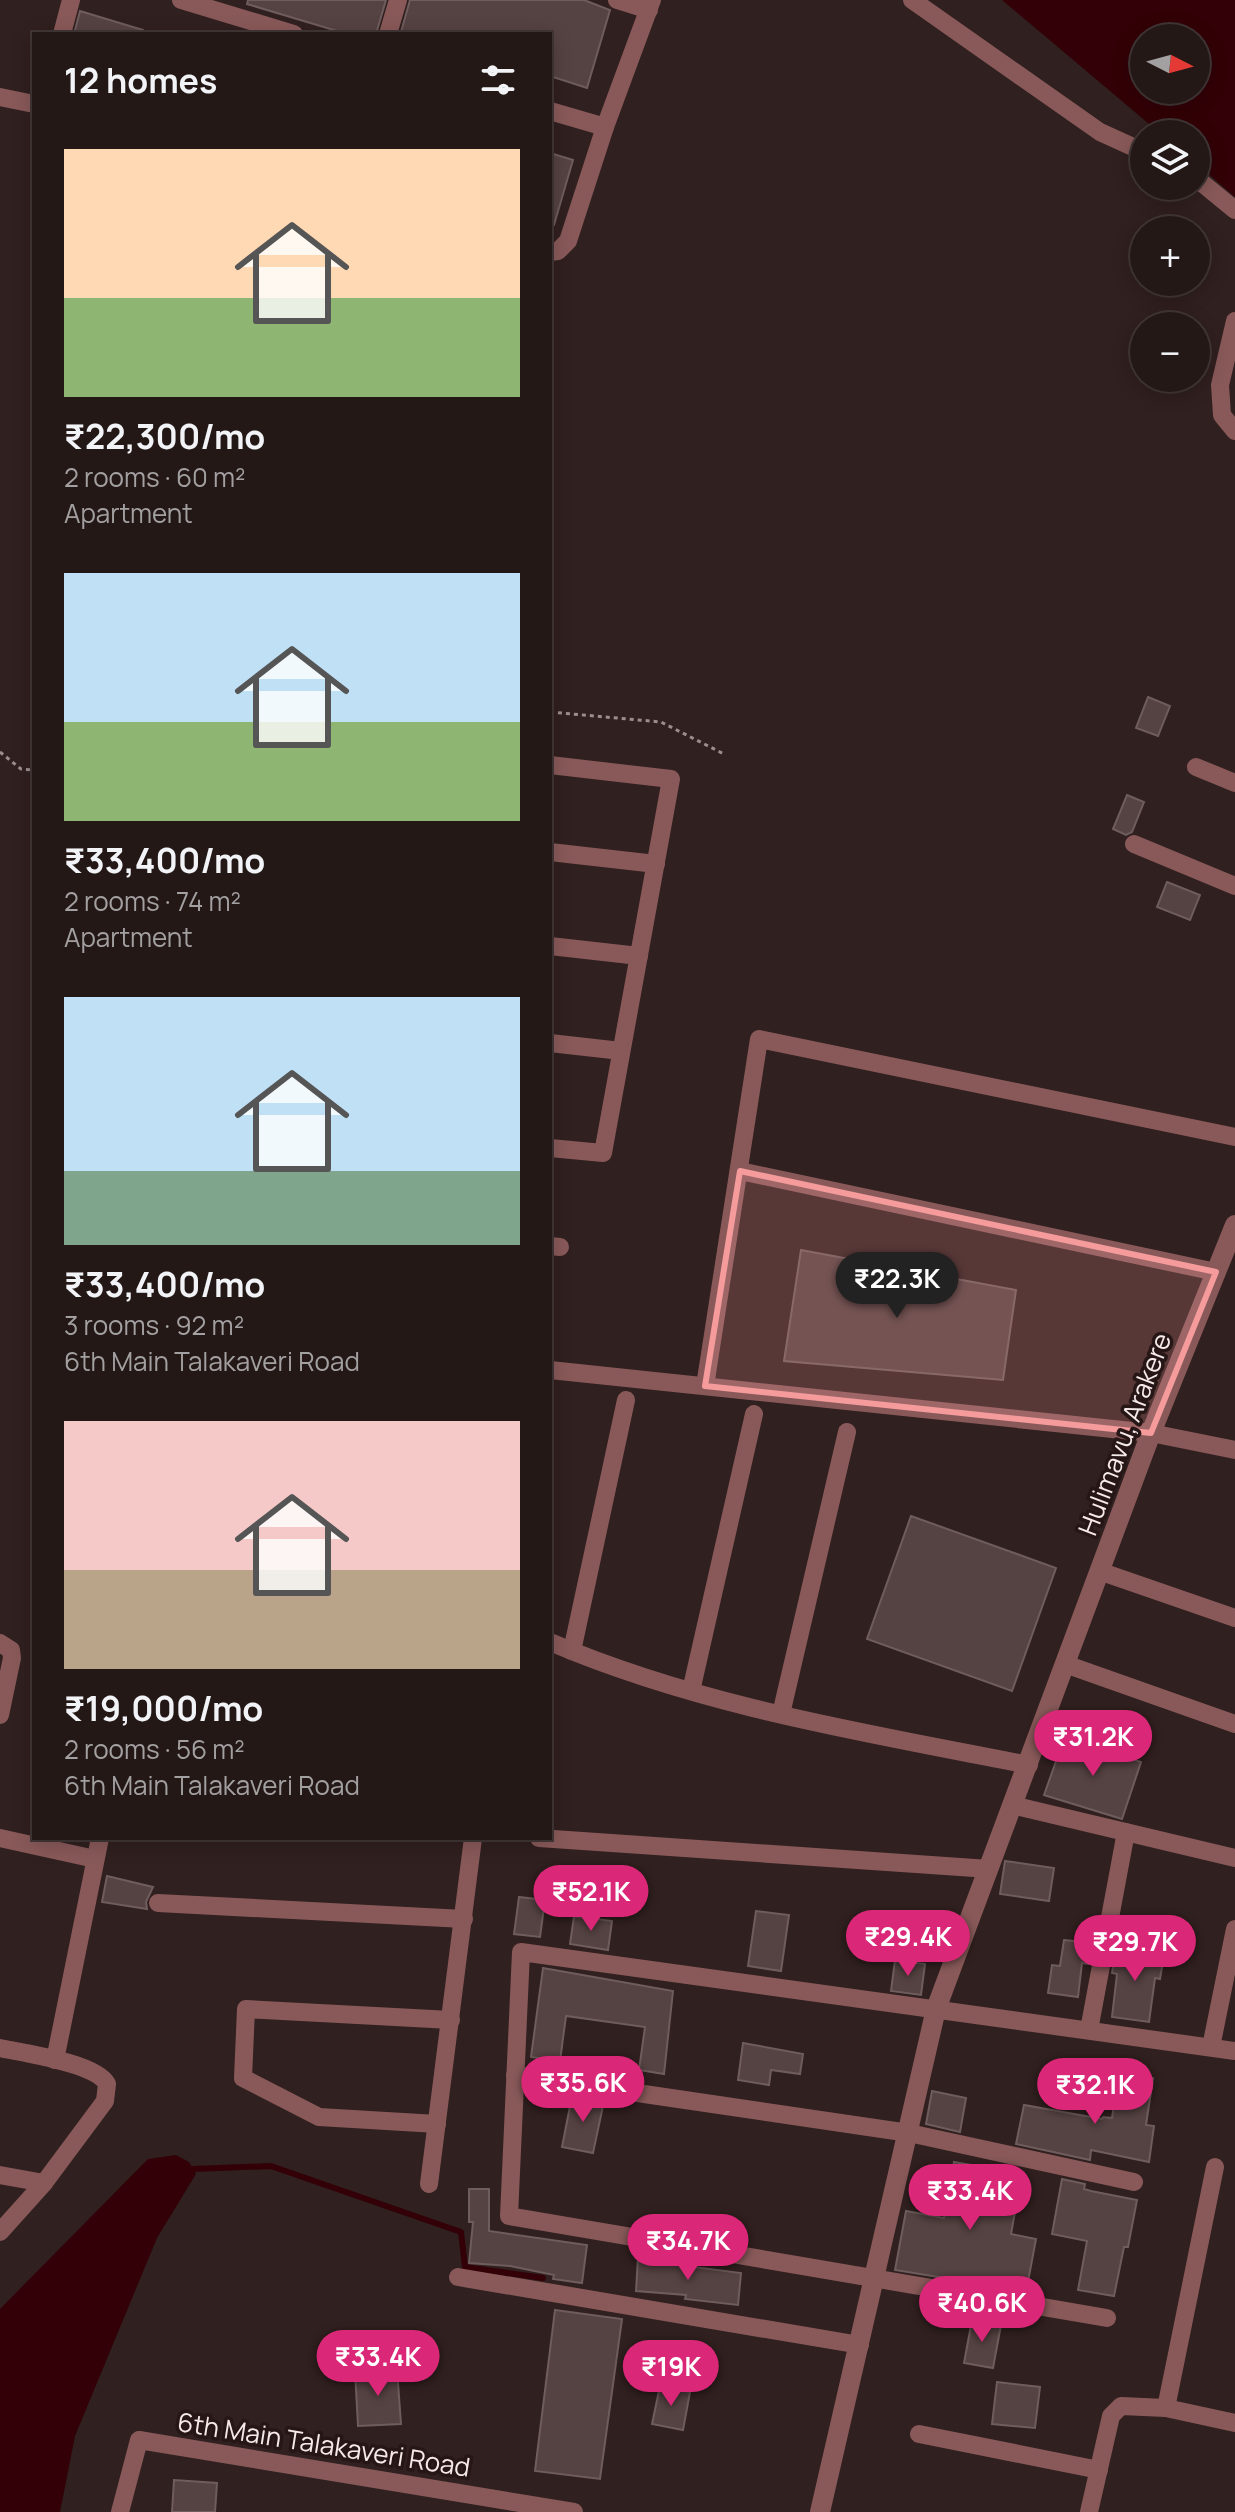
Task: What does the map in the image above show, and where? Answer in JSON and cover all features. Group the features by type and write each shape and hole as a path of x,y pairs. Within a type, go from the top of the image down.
{"street":[{"path":"63,32 71,0"},
{"path":"181,0 287,32"},
{"path":"389,32 398,0"},
{"path":"552,252 558,251 568,241 605,127 650,5 617,0"},
{"path":"912,0 1100,132 1130,146"},
{"path":"0,97 32,104"},
{"path":"552,112 605,127"},
{"path":"1210,189 1235,210"},
{"path":"1235,321 1220,385 1222,415 1235,431"},
{"path":"552,765 671,779 603,1153 552,1148"},
{"path":"1196,767 1235,783"},
{"path":"1134,844 1235,886"},
{"path":"552,852 656,864"},
{"path":"552,946 639,956"},
{"path":"705,1386 759,1039 1235,1137"},
{"path":"552,1043 621,1051"},
{"path":"740,1171 1216,1272"},
{"name":"Hulimavu, Arakere","path":"820,2512 936,2009 1151,1433 1235,1225"},
{"path":"552,1370 1151,1433 1235,1450"},
{"path":"572,1651 626,1400"},
{"path":"691,1691 754,1414"},
{"path":"781,1714 847,1432"},
{"path":"1099,1571 1235,1618"},
{"path":"0,1643 11,1650 12,1658 0,1715"},
{"path":"552,1643 625,1672 691,1691 781,1714 1029,1765"},
{"path":"1065,1664 1235,1724"},
{"path":"1012,1805 1235,1858"},
{"path":"1089,2030 1126,1832"},
{"path":"0,1838 95,1859"},
{"path":"552,1839 989,1869"},
{"path":"55,2060 100,1840"},
{"path":"429,2184 473,1840"},
{"path":"158,1903 464,1919"},
{"path":"1211,2047 1235,1929"},
{"path":"1107,2318 509,2216 521,1952 1235,2051"},
{"path":"437,2124 319,2117 243,2078 246,2009 451,2020"},
{"path":"0,2048 55,2060 100,2075 107,2084 105,2101 44,2183 0,2232"},
{"path":"515,2075 909,2133 1134,2182"},
{"path":"1166,2408 1215,2167"},
{"path":"0,2175 44,2183"},
{"path":"458,2277 860,2345"},
{"path":"1089,2512 1111,2416 1121,2406 1166,2408 1235,2423"},
{"path":"919,2434 1099,2470"},
{"name":"6th Main Talakaveri Road","path":"120,2512 139,2440 574,2512"}],"path":[{"path":"552,712 661,722 724,754"},
{"path":"0,752 21,769 32,770"}],"highlighted area":[{"path":"740,1171 1216,1272 1151,1433 705,1386"}],"shaded area":[{"path":"1002,0 1235,0 1235,197 1210,175 1210,120 1144,120"},
{"path":"176,2155 189,2162 196,2174 157,2238 75,2436 60,2512 0,2512 0,2309 148,2159"}],"building":[{"path":"248,0 386,0 377,32 340,32 247,4"},
{"path":"410,0 584,0 610,10 587,88 552,77 552,32 401,32"},
{"path":"80,11 143,30 143,32 75,32"},
{"path":"552,154 573,160 552,225"},
{"path":"1148,697 1170,706 1158,736 1136,728"},
{"path":"1127,795 1144,802 1132,832 1126,835 1113,829"},
{"path":"1167,882 1200,895 1190,920 1157,907"},
{"path":"801,1250 1016,1290 1003,1380 784,1361"},
{"path":"911,1516 1056,1568 1012,1691 867,1639"},
{"path":"1065,1736 1141,1762 1122,1819 1044,1795"},
{"path":"1005,1861 1054,1868 1049,1901 1000,1894"},
{"path":"107,1876 153,1887 146,1902 147,1909 102,1902"},
{"path":"519,1897 545,1900 540,1937 514,1934"},
{"path":"756,1911 789,1915 781,1971 748,1966"},
{"path":"574,1916 612,1921 608,1950 570,1944"},
{"path":"1064,1940 1093,1943 1089,1964 1082,1963 1078,1997 1048,1993 1052,1965 1060,1966"},
{"path":"1116,1948 1164,1955 1160,1979 1155,1978 1149,2022 1112,2017 1117,1974 1112,1973"},
{"path":"895,1960 925,1964 921,1995 891,1991"},
{"path":"543,1968 673,1991 664,2074 639,2070 645,2027 566,2016 560,2061 531,2057"},
{"path":"743,2043 803,2054 800,2074 771,2070 769,2085 738,2080"},
{"path":"1119,2073 1153,2078 1146,2125 1154,2126 1149,2162 1091,2150 1090,2160 1016,2144 1024,2105 1102,2119 1112,2118"},
{"path":"932,2091 966,2098 960,2132 926,2124"},
{"path":"572,2096 604,2101 593,2153 562,2147"},
{"path":"954,2162 1022,2174 1011,2234 1036,2239 1027,2287 983,2279 982,2284 895,2270 906,2211 944,2218"},
{"path":"1062,2179 1085,2184 1084,2189 1091,2191 1137,2200 1114,2296 1078,2290 1087,2241 1052,2234"},
{"path":"469,2189 489,2189 489,2231 587,2245 582,2283 553,2279 554,2275 510,2266 469,2263 473,2222 469,2222"},
{"path":"638,2257 741,2273 738,2305 685,2299 686,2295 636,2291"},
{"path":"555,2310 622,2319 600,2479 535,2471"},
{"path":"972,2320 1001,2325 993,2368 964,2363"},
{"path":"397,2369 401,2424 358,2426 355,2371"},
{"path":"997,2382 1040,2387 1035,2428 992,2424"},
{"path":"660,2386 690,2392 683,2430 652,2424"},
{"path":"174,2480 217,2483 215,2512 172,2512"}],"waterway":[{"path":"193,2169 271,2166 461,2232 465,2267 543,2278"}]}
